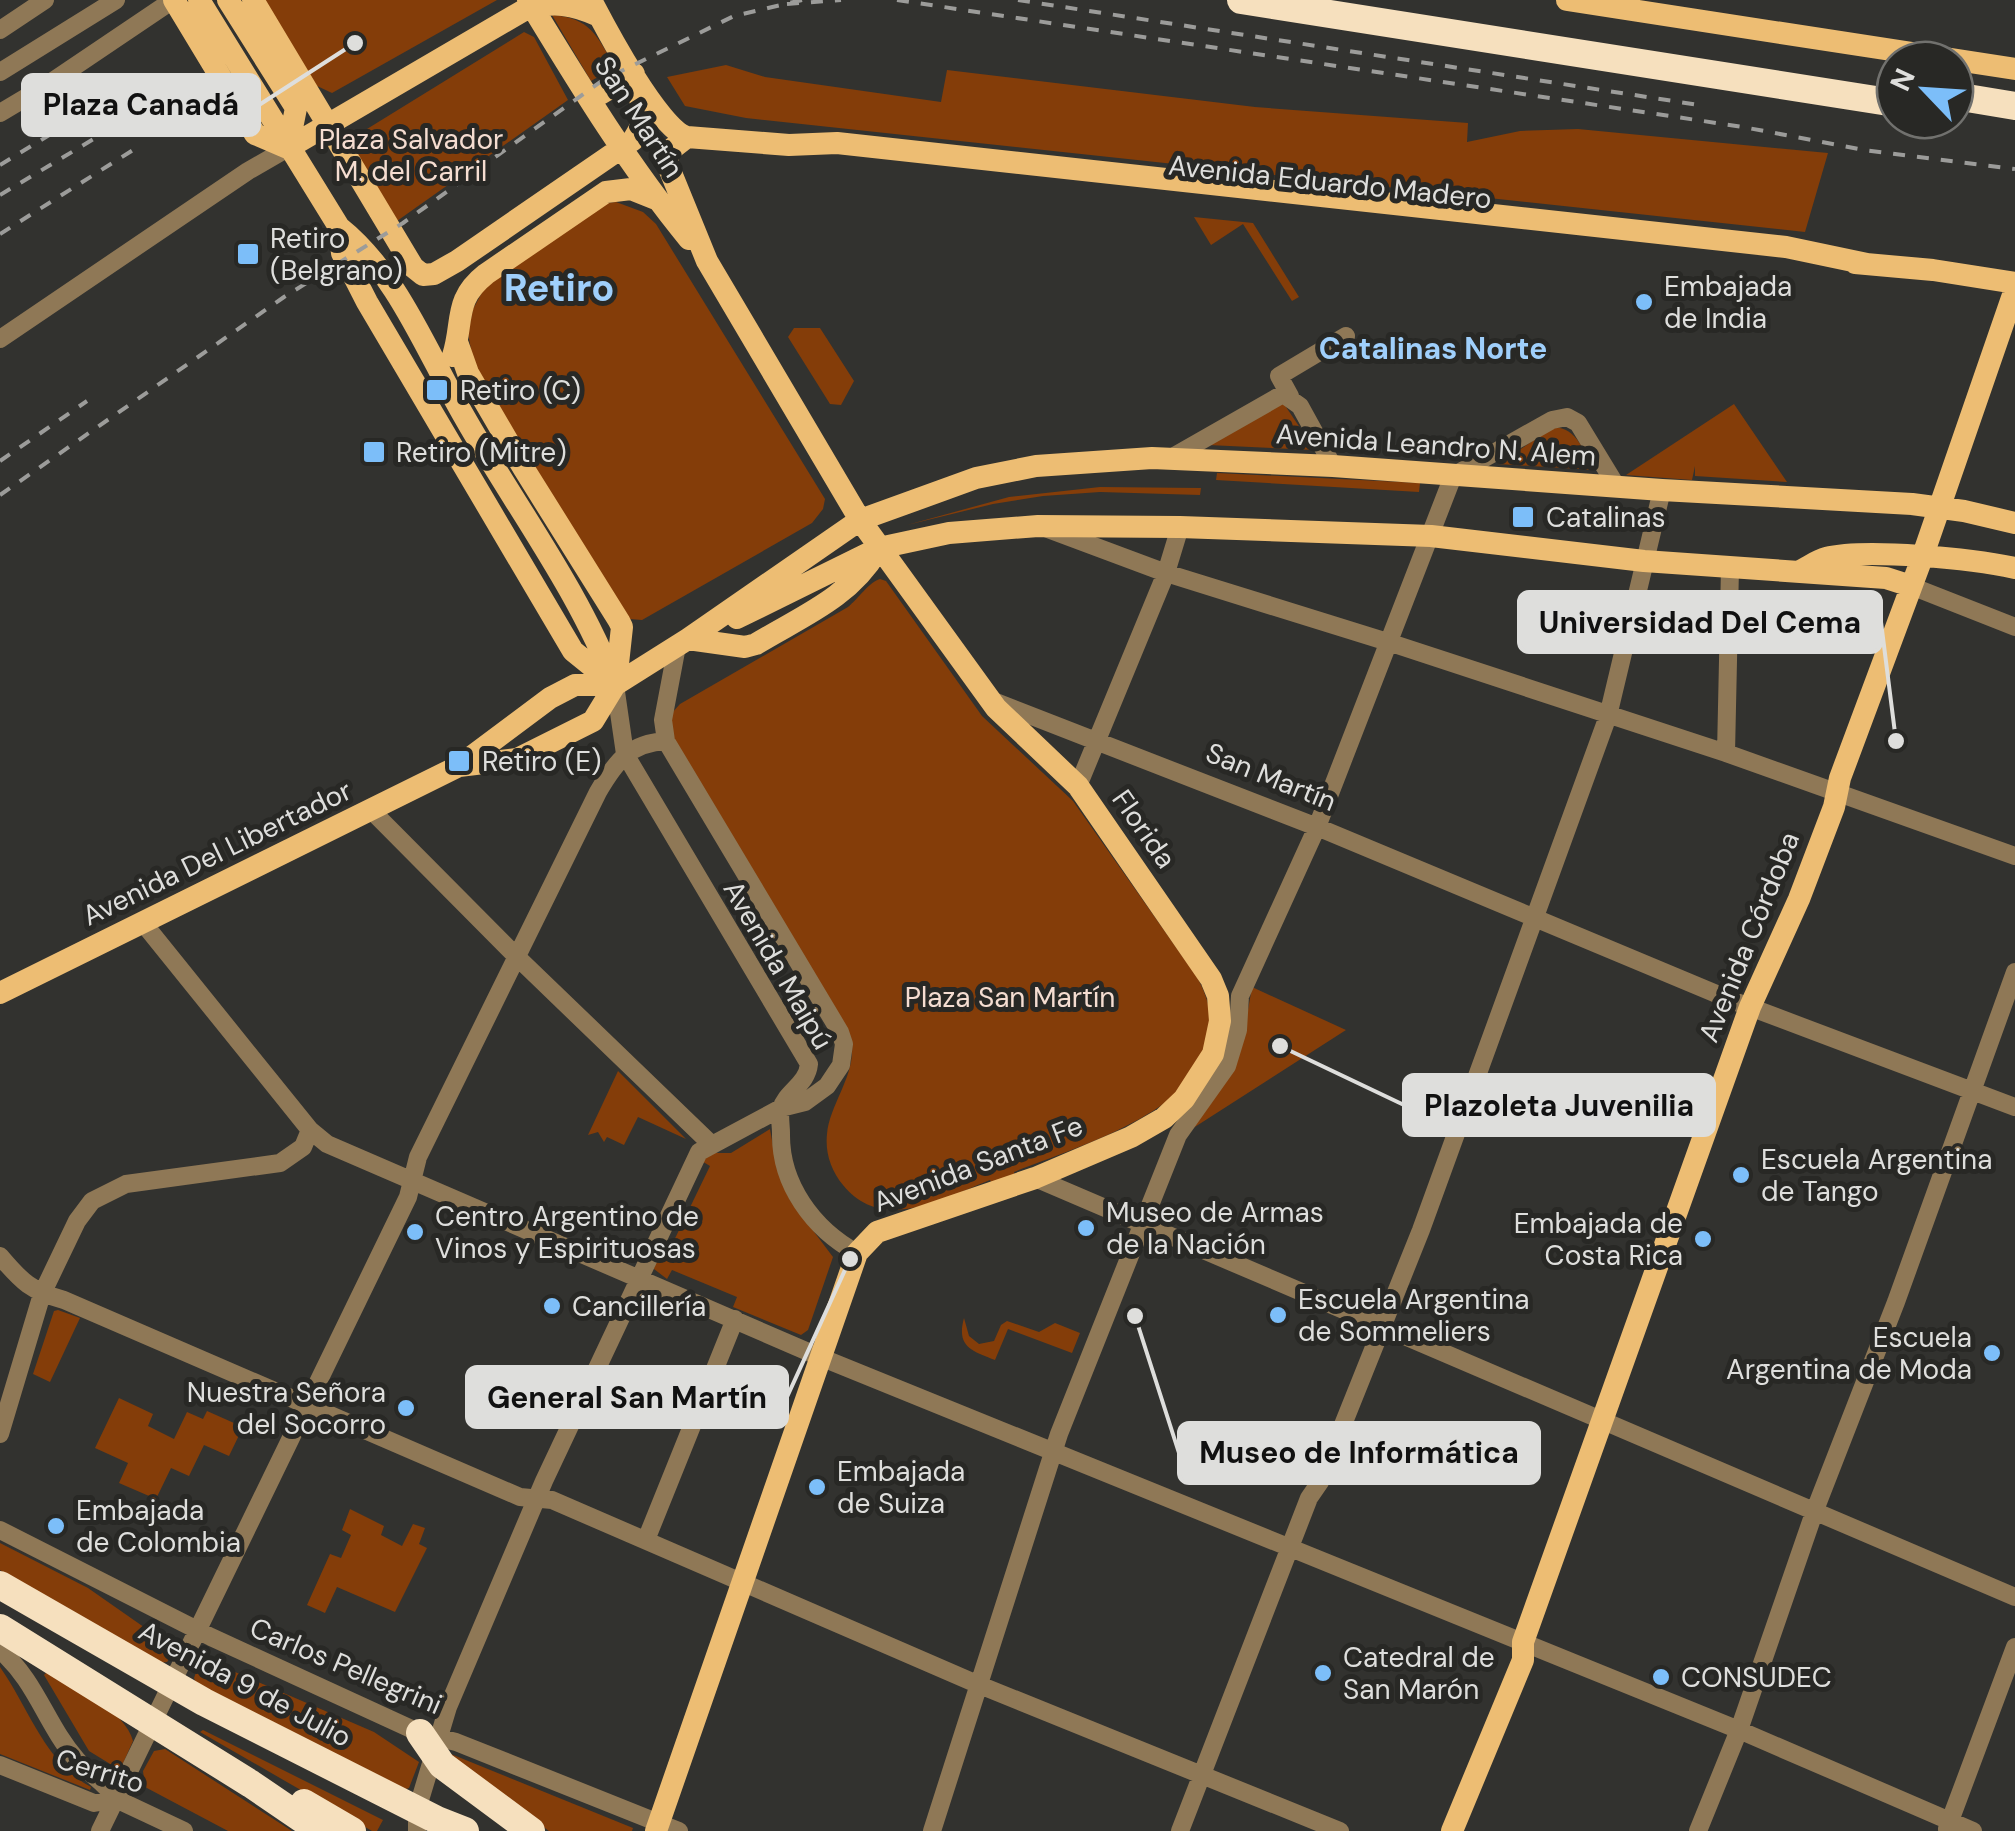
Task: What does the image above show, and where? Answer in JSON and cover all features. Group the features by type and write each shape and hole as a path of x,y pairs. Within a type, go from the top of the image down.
{"highway":[{"path":"1240,0 1875,100"},
{"path":"1346,0 1875,84"},
{"path":"1975,99 2015,106"},
{"path":"1975,115 2015,122"},
{"name":"Avenida 9 de Julio","path":"0,1585 413,1824 465,1831"},
{"path":"0,1628 14,1646 22,1670"},
{"path":"0,1628 320,1831"},
{"path":"431,1742 531,1831"},
{"path":"251,1784 306,1804 352,1831"}],"main road":[{"path":"174,0 254,134 288,148"},
{"path":"199,0 339,227 365,248 599,642 615,685"},
{"path":"228,0 296,108 288,148"},
{"path":"252,0 413,267 425,275 457,261 637,136 642,126 636,77 590,100"},
{"path":"1567,0 2015,69"},
{"path":"1663,0 2015,55"},
{"path":"288,148 530,4 595,8"},
{"name":"San Martín","path":"530,4 656,200 707,261"},
{"name":"San Martín","path":"595,8 668,125 687,137 670,151 667,163 707,261 860,520 990,700"},
{"name":"Avenida Eduardo Madero","path":"687,137 789,145 835,158 1788,262 1867,264 2015,286"},
{"path":"589,203 622,149"},
{"path":"441,376 457,342 459,314 474,283 589,203 618,189 636,191 656,200"},
{"path":"339,227 342,253 367,302 573,651 615,685"},
{"name":"Avenida Córdoba","path":"1452,1831 1523,1660 1523,1642 1602,1419 1750,1007 1799,899 2015,286"},
{"path":"457,342 474,382 534,487 622,626 615,685"},
{"path":"441,376 456,374 474,382"},
{"name":"Avenida Leandro N. Alem","path":"860,520 912,498 995,474 1062,463 1169,459 1334,466 1938,506 2015,523"},
{"name":"Avenida Del Libertador","path":"459,766 512,760 593,721 615,685 683,643 860,520"},
{"path":"879,548 949,533 1038,526 1431,536 1644,561 1886,578 1911,586"},
{"name":"Avenida Del Libertador","path":"683,643 879,548"},
{"path":"1798,573 1824,558 1854,555 1986,562 2015,568"},
{"name":"Avenida Del Libertador","path":"0,993 459,766 550,698 576,685 615,685"},
{"name":"Florida","path":"990,700 1078,786 1216,988"},
{"name":"Avenida Santa Fe","path":"857,1253 878,1232 1035,1178 1144,1131 1184,1099 1214,1054 1220,1021 1216,988"},
{"path":"665,1828 742,1583 857,1253"}],"street":[{"path":"0,30 45,0"},
{"path":"0,72 116,0"},
{"path":"0,113 174,0"},
{"path":"0,338 288,148"},
{"path":"1334,466 1279,376 1346,336"},
{"path":"1169,459 1275,397 1290,396"},
{"path":"932,1831 1053,1452 1178,1135 1227,1066 1238,1030 1240,996 1317,827 1454,476 1552,420 1568,417 1578,423 1617,487"},
{"path":"1180,1831 1309,1498 1320,1482 1421,1230 1535,920 1608,716 1662,490"},
{"path":"1038,526 1166,573 1726,753 2015,856"},
{"path":"1078,786 1166,573 1180,527"},
{"path":"1726,753 1730,568"},
{"path":"1911,586 2015,628"},
{"path":"413,1824 431,1742 536,1500 699,1152 780,1108 805,1102 827,1086 842,1065 840,1032 666,741 664,720 683,643"},
{"name":"Avenida Maipú","path":"615,685 625,754 809,1064 808,1076 780,1108"},
{"name":"San Martín","path":"990,700 1317,827 1750,1007 2015,1107"},
{"path":"100,1831 408,1196 418,1157 598,792 636,745 666,741"},
{"path":"370,810 711,1144"},
{"path":"144,924 310,1130 327,1144 820,1356 1740,1730 1948,1826 1972,1831"},
{"path":"1698,1831 1740,1730 1814,1510 1896,1302 2015,972"},
{"path":"1216,988 1240,996"},
{"path":"809,1064 824,1063 842,1052"},
{"path":"780,1108 780,1138 790,1183 829,1235 857,1253"},
{"path":"0,1434 42,1294 77,1221 92,1201 126,1184 280,1163 303,1147 310,1130"},
{"path":"1035,1178 2015,1597"},
{"path":"0,1256 24,1286 42,1294 64,1300 520,1497 552,1500 978,1684 1340,1831"},
{"path":"646,1540 736,1320"},
{"name":"Carlos Pellegrini","path":"0,1530 196,1630 431,1742 665,1828"},
{"path":"1948,1826 2015,1647"},
{"path":"0,1650 22,1670 71,1752 104,1781 116,1799"},
{"name":"Cerrito","path":"0,1765 94,1803 116,1799 184,1831"}],"green space":[{"path":"263,0 497,0 332,93 315,85"},
{"path":"552,15 584,25 615,67 591,81"},
{"name":"Plaza Salvador M. del Carril","path":"524,32 534,37 568,100 397,221 352,146 354,137"},
{"path":"726,65 765,77 941,102 947,70 1255,107 1468,123 1467,142 1520,131 1578,129 1828,153 1805,232 746,118 685,106 667,77"},
{"path":"616,202 643,212 656,224 825,499 823,509 812,523 642,620 630,619 617,609 473,361 468,333 473,309 485,287 599,204"},
{"path":"1194,217 1253,223 1299,297 1292,301 1243,224 1211,245"},
{"path":"794,328 820,328 854,381 841,405 830,404 788,337"},
{"path":"1284,404 1315,450 1208,445 1277,405"},
{"path":"1734,404 1787,482 1695,476 1695,466 1692,480 1626,475"},
{"path":"1554,427 1574,436 1595,470 1498,464"},
{"path":"1217,473 1420,483 1419,492 1216,480"},
{"path":"1100,487 1201,488 1200,495 1100,492 1043,496 907,525 1009,497"},
{"name":"Plaza San Martín","path":"880,579 886,581 982,716 1073,801 1197,977 1211,1018 1207,1053 1188,1082 1160,1107 1085,1145 1014,1172 1016,1181 994,1188 990,1180 934,1202 895,1210 859,1200 832,1167 827,1134 849,1069 852,1046 668,733 671,714 680,704 848,607"},
{"path":"1252,987 1346,1030 1187,1132 1244,1033"},
{"path":"618,1071 686,1139 638,1117 624,1145 607,1137 604,1142 598,1132 588,1135"},
{"path":"770,1129 777,1169 790,1200 833,1257 808,1330 801,1335 733,1307 737,1297 672,1270 667,1279 654,1269 656,1253 666,1257 710,1166 700,1160 713,1153 731,1153"},
{"path":"54,1311 80,1318 50,1382 33,1374"},
{"path":"964,1318 969,1336 979,1344 994,1341 1007,1321 1039,1332 1055,1323 1080,1333 1072,1353 1008,1329 995,1360 964,1342"},
{"path":"119,1398 153,1414 148,1426 174,1439 187,1412 203,1419 207,1411 243,1427 229,1456 204,1445 189,1476 171,1468 156,1499 119,1483 128,1463 95,1448"},
{"path":"350,1509 384,1526 381,1535 402,1546 413,1524 425,1528 419,1544 427,1548 395,1612 337,1587 325,1613 307,1605 330,1554 341,1558 351,1535 342,1530"},
{"path":"0,1543 88,1588 171,1646 173,1654 167,1662 159,1663 33,1594 0,1570"},
{"path":"205,1659 374,1732 419,1762 409,1788 403,1790 196,1683 200,1661"},
{"path":"0,1667 50,1749 90,1790 0,1754"},
{"path":"48,1671 97,1700 128,1730 133,1741 120,1770 89,1751 44,1675"},
{"path":"203,1730 383,1820 377,1831 372,1831 200,1732"},
{"path":"165,1749 292,1831 228,1831 145,1787 143,1771 154,1751"},
{"path":"446,1752 633,1828 632,1831 549,1831 446,1757"}],"railway":[{"path":"0,495 284,297 403,223 603,80 734,16 802,0"},
{"path":"787,4 841,0"},
{"path":"897,0 1743,127 1864,150 2015,169"},
{"path":"1018,0 1699,105"},
{"path":"0,165 89,111"},
{"path":"0,195 102,134"},
{"path":"0,234 133,150"},
{"path":"0,461 87,401"}],"place":[{"name":"Plaza Canadá","path":"355,43"},
{"name":"Retiro (Belgrano)","path":"248,254"},
{"name":"Embajada de India","path":"1644,302"},
{"name":"Retiro (C)","path":"437,390"},
{"name":"Retiro (Mitre)","path":"374,452"},
{"name":"Catalinas","path":"1523,517"},
{"name":"Universidad Del Cema","path":"1896,741"},
{"name":"Retiro (E)","path":"459,761"},
{"name":"Plazoleta Juvenilia","path":"1280,1046"},
{"name":"Escuela Argentina de Tango","path":"1741,1175"},
{"name":"Museo de Armas de la Nación","path":"1086,1228"},
{"name":"Centro Argentino de Vinos y Espirituosas","path":"415,1232"},
{"name":"Embajada de Costa Rica","path":"1703,1239"},
{"name":"General San Martín","path":"850,1259"},
{"name":"Cancillería","path":"552,1306"},
{"name":"Escuela Argentina de Sommeliers","path":"1278,1315"},
{"name":"Museo de Informática","path":"1135,1316"},
{"name":"Escuela Argentina de Moda","path":"1992,1353"},
{"name":"Nuestra Señora del Socorro","path":"406,1408"},
{"name":"Embajada de Suiza","path":"817,1487"},
{"name":"Embajada de Colombia","path":"56,1526"},
{"name":"Catedral de San Marón","path":"1323,1673"},
{"name":"CONSUDEC","path":"1661,1677"}],"district":[{"name":"Retiro","path":"559,288"},
{"name":"Catalinas Norte","path":"1433,348"}]}
